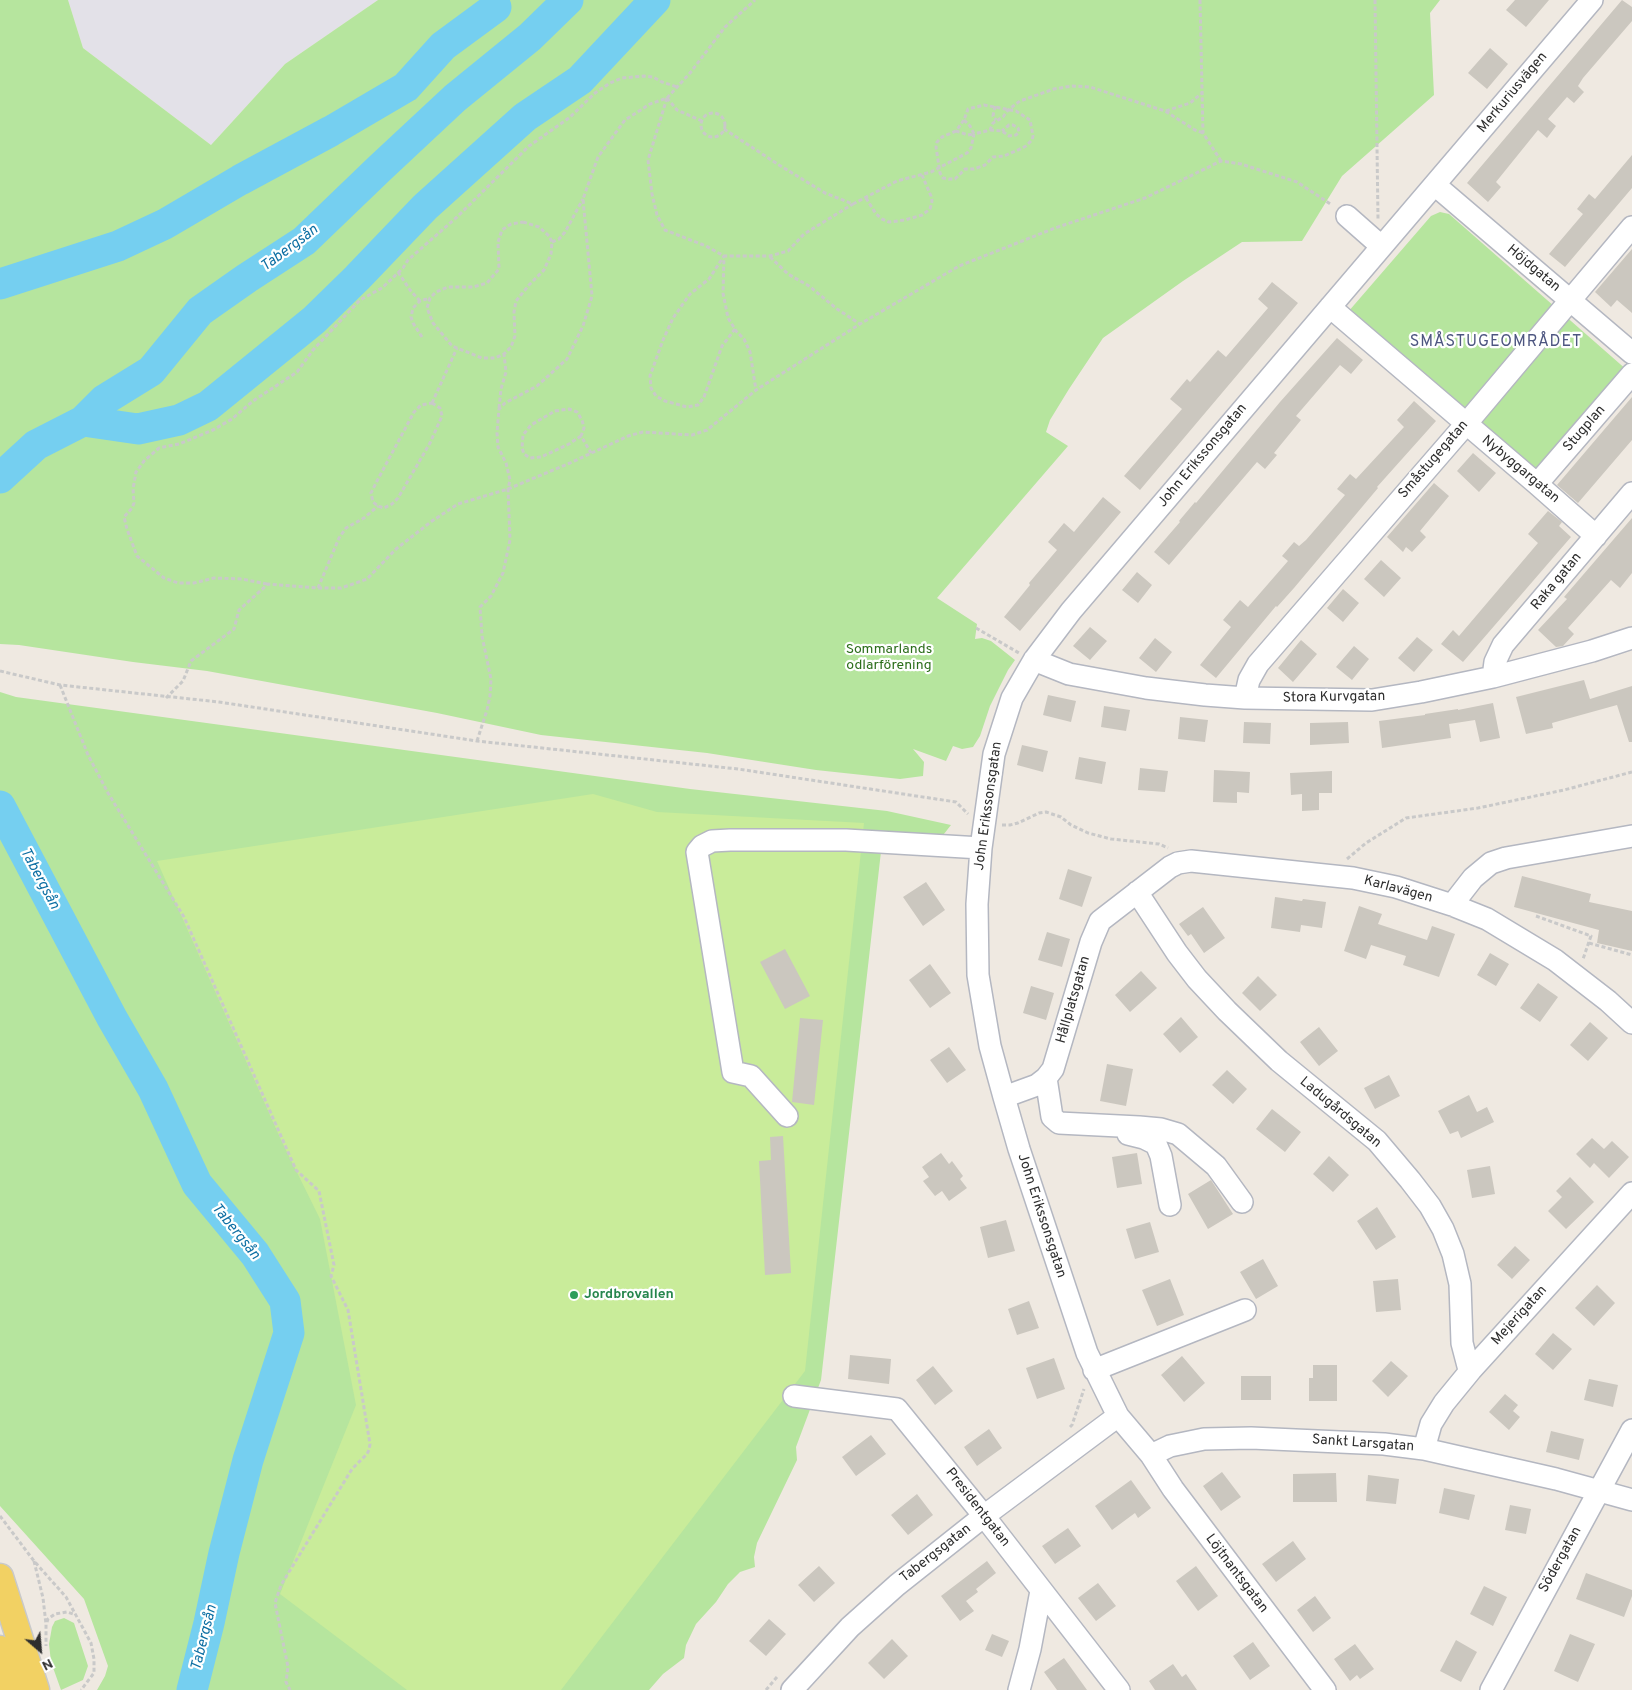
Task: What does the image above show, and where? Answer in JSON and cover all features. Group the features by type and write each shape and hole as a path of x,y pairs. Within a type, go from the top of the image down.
{"main road":[{"path":"0,1577 36,1690"},
{"path":"0,1649 13,1690"}],"street":[{"name":"Merkuriusvägen","path":"1435,185 1592,0"},
{"name":"John Erikssonsgatan","path":"1151,1455 1118,1416 1094,1370 1020,1149 990,1046 978,975 976,916 981,848 994,754 1012,698 1034,660 1071,611 1435,185"},
{"name":"Höjdgatan","path":"1435,185 1632,352"},
{"path":"1347,216 1381,246"},
{"name":"Småstugegatan","path":"1245,698 1250,680 1258,664 1466,424 1632,227"},
{"name":"Nybyggargatan","path":"1330,307 1596,536"},
{"name":"Stugplan","path":"1537,484 1632,374"},
{"name":"Raka gatan","path":"1493,677 1495,662 1503,645 1632,493"},
{"name":"Stora Kurvgatan","path":"1034,660 1069,674 1146,688 1245,698 1372,700 1493,677 1592,652 1632,638"},
{"path":"1452,906 1473,878 1491,863 1506,858 1632,836"},
{"path":"787,1116 751,1076 733,1072 697,852 702,846 712,841 730,840 846,840 981,848"},
{"name":"Karlavägen","path":"1178,863 1191,861 1353,878 1396,887 1452,906 1487,919 1547,955 1577,976 1632,1023"},
{"path":"1137,892 1178,863"},
{"name":"Hållplatsgatan","path":"1046,1078 1053,1069 1094,933 1100,921 1137,892"},
{"name":"Ladugårdsgatan","path":"1137,892 1177,953 1197,979 1226,1011 1279,1061 1377,1141 1430,1206 1443,1229 1453,1254 1460,1284 1462,1343 1470,1370"},
{"path":"1004,1096 1037,1085 1046,1078 1052,1117 1059,1123 1154,1128 1178,1134 1216,1166 1242,1202"},
{"path":"1099,1126 1144,1138 1156,1144 1161,1156 1170,1206"},
{"name":"Mejerigatan","path":"1424,1449 1431,1424 1444,1403 1470,1370 1632,1193"},
{"path":"1094,1370 1245,1310"},
{"name":"Presidentgatan","path":"794,1396 897,1409 984,1516 1118,1690"},
{"name":"Tabergsgatan","path":"792,1690 850,1627 897,1585 984,1516 1118,1416"},
{"name":"Södergatan","path":"1491,1690 1632,1430"},
{"name":"Sankt Larsgatan","path":"1151,1455 1170,1446 1204,1440 1251,1438 1384,1444 1424,1449 1556,1479 1632,1500"},
{"name":"Löjtnantsgatan","path":"1151,1455 1173,1489 1325,1690"},
{"path":"1019,1690 1030,1649 1041,1591"}],"path":[{"path":"755,0 725,27 690,73 667,98 648,160 652,194 657,215 665,230 706,246 724,256 770,256 788,251 804,234 853,204 897,181 931,172 967,153 971,148 974,134 964,120"},
{"path":"1200,0 1203,133 1221,162"},
{"path":"1375,0 1378,225 1381,246"},
{"path":"677,86 662,82 653,77 644,76 622,78 594,93 569,118 529,146 457,217 408,260 382,288 360,300 313,350 297,372 253,400 232,419 213,430 179,444 159,448 144,461 136,472 134,503 124,517 136,556 164,578 178,583 194,583 214,578 242,579 268,584 318,588 341,588 367,579 396,549 432,521 458,504 508,489 628,436 643,432 692,435 707,430 756,390 860,324 959,266 1055,228 1145,198 1221,162 1241,164 1297,182 1347,216"},
{"path":"990,130 996,120 1003,117 1008,110 1020,101 1054,89 1072,86 1090,87 1166,111 1195,130 1203,133"},
{"path":"1166,111 1190,103 1202,93"},
{"path":"667,98 677,110 702,121"},
{"path":"552,242 559,239 565,232 583,199 598,157 625,120 650,104 667,98"},
{"path":"984,105 1008,110 1016,111 1030,120 1032,140 1026,146 1010,154 993,157 979,168 965,169 955,179 943,178 938,168 935,152 937,142 942,137 956,131 964,120 968,109 984,105"},
{"path":"995,106 993,116 996,120"},
{"path":"710,114 717,114 725,121 724,129 719,135 708,135 703,129 702,121 710,114"},
{"path":"956,131 968,135 990,130 1002,131 1009,136 1016,135 1019,132 1018,128 1013,125 1009,125 1002,131"},
{"path":"724,129 825,193 853,204"},
{"path":"866,198 876,214 890,222 922,215 930,209 932,201 922,174"},
{"path":"499,409 505,403 537,386 567,358 583,326 592,296 583,199"},
{"path":"422,337 413,323 413,308 420,301 430,298 436,292 448,287 474,287 487,283 499,269 498,242 502,230 511,224 523,222 539,227 550,236 552,242 551,254 544,270 516,301 514,312 516,336 511,347 504,354 495,358 482,358 452,346 433,323 427,308 430,298"},
{"path":"724,256 709,279 690,294 673,318 650,376 651,388 656,396 665,401 687,407 698,405 704,397 722,346 735,329"},
{"path":"724,256 723,293 728,318 744,339 750,352 756,390"},
{"path":"770,256 788,274 809,286 860,324"},
{"path":"398,272 420,301"},
{"path":"432,403 457,348"},
{"path":"477,741 487,710 491,679 482,636 480,607 491,596 503,573 510,540 508,489 510,480 506,462 498,446 497,433 501,389 506,372 504,354"},
{"path":"432,403 440,408 442,416 430,443 398,498 384,508 378,506 373,502 371,493 414,412 421,405 432,403"},
{"path":"568,409 577,412 584,428 581,436 541,458 530,458 524,454 522,448 523,435 531,424 555,411 568,409"},
{"path":"581,436 591,453"},
{"path":"318,588 339,538 346,528 364,518 378,506"},
{"path":"166,698 183,681 191,661 234,629 239,610 268,584"},
{"path":"976,628 1034,660"},
{"path":"0,671 60,685 166,698 219,702 477,741 738,769 956,802"},
{"path":"60,685 88,755 108,792 184,917 296,1170 319,1192 334,1265 331,1276 348,1310 370,1444 367,1454 352,1469 281,1585 275,1603 288,1668 286,1682 290,1690"},
{"path":"1328,876 1366,843 1406,818 1478,808 1564,790 1632,772"},
{"path":"985,823 1010,825 1046,812 1061,817 1088,833 1111,839 1159,844 1168,848 1178,863"},
{"path":"1536,916 1591,936 1577,976"},
{"path":"1589,943 1632,955"},
{"path":"0,1516 34,1561 66,1597 91,1643 94,1673 82,1690"},
{"path":"34,1561 43,1598 46,1649"},
{"path":"46,1624 48,1619 55,1614 66,1612 77,1615"}],"shaded area":[{"path":"68,0 378,0 285,64 211,145 83,48"}],"green space":[{"name":"Sommarlands odlarförening","path":"0,0 68,0 83,48 211,145 285,64 378,0 1440,0 1430,13 1434,95 1342,176 1302,241 1242,242 1103,338 1050,420 1046,432 1068,446 937,598 977,624 975,639 982,638 991,641 1015,660 990,706 980,736 973,747 962,749 953,746 946,761 913,749 924,762 923,776 900,779 816,770 707,753 541,735 437,713 207,671 0,644"},
{"path":"1440,212 1449,214 1628,371 1538,477 1348,312 1431,216"},
{"path":"0,692 16,697 690,789 887,811 951,825 940,839 883,834 821,1380 796,1447 797,1460 757,1543 754,1557 755,1567 740,1572 728,1584 716,1602 696,1624 686,1645 684,1658 663,1674 649,1690 97,1690 108,1666 84,1599 0,1506"},
{"name":"Jordbrovallen","path":"593,794 657,812 864,823 805,1371 561,1690 407,1690 280,1594 356,1405 320,1219 281,1140 157,861"},
{"path":"64,1618 74,1623 88,1666 83,1680 61,1690 51,1662 49,1644 55,1621"}],"building":[{"path":"1515,0 1549,0 1526,27 1506,10"},
{"path":"1622,0 1632,7 1632,21 1583,78 1578,86 1584,92 1574,103 1567,97 1548,119 1556,126 1547,138 1538,130 1496,182 1501,187 1488,202 1467,183"},
{"path":"1490,48 1508,64 1487,89 1468,73"},
{"path":"1632,155 1632,188 1565,267 1549,254 1583,214 1577,209 1589,194 1595,199"},
{"path":"1632,249 1632,313 1617,300 1611,307 1595,292"},
{"path":"1272,282 1298,303 1140,490 1124,476 1182,409 1170,399 1187,379 1190,382 1218,350 1226,357 1268,308 1258,299"},
{"path":"1337,338 1363,360 1351,374 1340,365 1296,416 1301,420 1274,453 1277,455 1265,469 1257,462 1169,565 1154,552 1280,402"},
{"path":"1632,397 1632,440 1578,503 1557,485"},
{"path":"1414,401 1436,421 1377,487 1294,588 1276,606 1216,678 1200,665 1231,627 1223,620 1240,600 1248,607 1288,561 1282,556 1294,542 1299,546 1306,540 1345,495 1337,489 1350,474 1356,479 1404,427 1397,420"},
{"path":"1473,453 1496,473 1479,492 1457,471"},
{"path":"1434,483 1449,496 1420,531 1426,537 1412,552 1406,547 1403,552 1387,537"},
{"path":"1103,497 1121,512 1020,631 1004,617 1057,550 1048,542 1064,523 1074,532"},
{"path":"1548,511 1562,522 1559,526 1571,537 1463,662 1441,644 1453,630 1459,636 1538,543 1528,534"},
{"path":"1632,518 1632,573 1620,588 1611,580 1568,628 1574,634 1563,646 1556,647 1538,630 1567,599 1564,597"},
{"path":"1381,560 1401,578 1384,597 1364,579"},
{"path":"1137,572 1152,585 1138,603 1122,590"},
{"path":"1343,589 1359,603 1343,622 1327,608"},
{"path":"1090,627 1107,641 1090,660 1073,646"},
{"path":"1417,637 1433,650 1414,672 1398,658"},
{"path":"1155,638 1172,652 1156,672 1139,658"},
{"path":"1301,640 1317,654 1293,682 1278,668"},
{"path":"1354,646 1369,659 1352,680 1336,667"},
{"path":"1584,680 1590,699 1632,686 1632,742 1629,742 1617,705 1552,723 1553,728 1526,734 1516,697"},
{"path":"1048,695 1076,701 1071,722 1043,715"},
{"path":"1493,703 1500,738 1480,742 1475,720 1449,724 1451,738 1382,748 1379,721"},
{"path":"1104,706 1130,710 1126,731 1101,727"},
{"path":"1180,717 1208,720 1205,742 1178,739"},
{"path":"1244,722 1271,723 1270,744 1243,743"},
{"path":"1348,722 1349,743 1310,745 1310,723"},
{"path":"1022,745 1048,751 1043,772 1017,765"},
{"path":"1079,757 1106,762 1102,784 1075,779"},
{"path":"1140,768 1168,771 1165,792 1138,790"},
{"path":"1214,770 1250,772 1249,793 1237,792 1237,803 1213,802"},
{"path":"1332,771 1332,793 1319,793 1319,810 1302,811 1302,794 1291,795 1290,773"},
{"path":"1068,869 1092,877 1082,907 1059,899"},
{"path":"1522,876 1591,894 1589,902 1632,911 1632,951 1597,943 1599,930 1514,907"},
{"path":"926,882 945,910 923,926 903,897"},
{"path":"1275,897 1326,902 1322,928 1301,925 1300,932 1271,928"},
{"path":"1359,906 1382,914 1378,924 1427,940 1432,926 1455,934 1439,977 1403,965 1406,956 1371,945 1366,959 1344,951"},
{"path":"1203,907 1225,938 1204,953 1191,934 1188,936 1179,924"},
{"path":"1047,932 1070,939 1062,967 1038,960"},
{"path":"785,949 810,996 785,1009 760,962"},
{"path":"1490,953 1509,964 1496,986 1477,975"},
{"path":"930,964 951,993 930,1008 909,980"},
{"path":"1141,971 1157,988 1130,1012 1115,995"},
{"path":"1258,976 1277,995 1260,1011 1242,993"},
{"path":"1538,983 1558,997 1540,1022 1520,1008"},
{"path":"1031,986 1054,993 1046,1020 1023,1013"},
{"path":"1181,1017 1198,1037 1180,1053 1163,1034"},
{"path":"800,1018 823,1020 814,1105 792,1102"},
{"path":"1590,1022 1608,1038 1588,1061 1570,1045"},
{"path":"1319,1027 1338,1051 1319,1066 1300,1042"},
{"path":"949,1047 966,1070 947,1083 930,1060"},
{"path":"1107,1064 1133,1069 1126,1106 1100,1101"},
{"path":"1227,1070 1247,1089 1233,1104 1212,1085"},
{"path":"1389,1075 1400,1096 1375,1109 1364,1088"},
{"path":"1469,1095 1477,1112 1487,1107 1494,1122 1461,1138 1458,1131 1450,1134 1438,1111"},
{"path":"1272,1109 1301,1132 1285,1152 1256,1129"},
{"path":"783,1136 791,1273 765,1275 759,1161 771,1160 770,1137"},
{"path":"1592,1138 1604,1149 1612,1141 1629,1157 1609,1178 1594,1163 1590,1168 1576,1154"},
{"path":"941,1153 949,1164 952,1161 963,1176 960,1179 967,1188 949,1201 942,1191 935,1196 923,1181 929,1177 922,1167"},
{"path":"1137,1153 1142,1184 1117,1188 1112,1157"},
{"path":"1329,1156 1349,1175 1333,1192 1313,1174"},
{"path":"1490,1166 1495,1194 1472,1198 1467,1170"},
{"path":"1570,1177 1594,1202 1566,1229 1548,1211 1562,1197 1556,1191"},
{"path":"1211,1180 1233,1214 1208,1229 1188,1194"},
{"path":"1377,1207 1396,1237 1376,1250 1357,1221"},
{"path":"1006,1220 1015,1251 988,1258 980,1227"},
{"path":"1150,1222 1159,1252 1135,1259 1126,1229"},
{"path":"1515,1246 1530,1260 1512,1279 1497,1265"},
{"path":"1263,1259 1278,1286 1256,1299 1240,1272"},
{"path":"1170,1279 1184,1315 1157,1326 1142,1290"},
{"path":"1398,1279 1401,1310 1376,1312 1373,1281"},
{"path":"1597,1285 1615,1303 1594,1326 1575,1308"},
{"path":"1029,1301 1039,1328 1017,1335 1008,1309"},
{"path":"1553,1333 1572,1349 1553,1370 1535,1354"},
{"path":"850,1355 891,1359 889,1384 848,1379"},
{"path":"1182,1356 1205,1383 1184,1402 1161,1375"},
{"path":"1054,1358 1065,1389 1037,1399 1026,1368"},
{"path":"1391,1361 1408,1376 1388,1397 1372,1381"},
{"path":"1313,1365 1337,1365 1337,1401 1309,1401 1309,1378 1313,1378"},
{"path":"933,1366 953,1391 935,1405 916,1380"},
{"path":"1241,1376 1271,1376 1271,1400 1241,1400"},
{"path":"1589,1379 1618,1385 1613,1407 1584,1400"},
{"path":"1505,1394 1518,1405 1513,1411 1520,1417 1509,1430 1489,1412"},
{"path":"989,1429 1002,1448 977,1466 964,1447"},
{"path":"1551,1431 1584,1439 1579,1460 1546,1452"},
{"path":"871,1435 886,1454 856,1476 842,1457"},
{"path":"1222,1472 1241,1497 1221,1511 1203,1486"},
{"path":"1336,1473 1337,1502 1293,1502 1293,1474"},
{"path":"1368,1475 1399,1479 1396,1504 1366,1501"},
{"path":"1131,1480 1151,1508 1138,1518 1135,1513 1112,1530 1095,1506"},
{"path":"1444,1488 1475,1495 1469,1520 1439,1513"},
{"path":"917,1494 933,1515 908,1535 891,1515"},
{"path":"1510,1505 1531,1509 1526,1534 1505,1530"},
{"path":"1068,1528 1081,1546 1055,1564 1042,1546"},
{"path":"1293,1541 1306,1559 1276,1582 1262,1564"},
{"path":"987,1561 996,1573 976,1589 978,1592 966,1601 974,1611 960,1621 941,1596"},
{"path":"819,1566 835,1583 814,1602 798,1585"},
{"path":"1196,1566 1218,1596 1198,1611 1176,1581"},
{"path":"1586,1573 1632,1590 1632,1596 1624,1617 1576,1599"},
{"path":"1098,1583 1116,1606 1096,1621 1078,1598"},
{"path":"1484,1586 1507,1597 1493,1626 1470,1614"},
{"path":"1315,1596 1331,1618 1313,1632 1297,1610"},
{"path":"769,1619 786,1634 766,1656 749,1641"},
{"path":"992,1634 1009,1641 1002,1657 985,1650"},
{"path":"1570,1634 1595,1644 1578,1682 1554,1671"},
{"path":"892,1639 908,1656 884,1679 868,1663"},
{"path":"1456,1640 1477,1652 1461,1682 1440,1671"},
{"path":"1253,1642 1270,1666 1250,1680 1233,1656"},
{"path":"1355,1644 1374,1669 1360,1679 1357,1675 1350,1681 1334,1659"},
{"path":"1064,1658 1087,1690 1057,1690 1044,1672"},
{"path":"1173,1664 1182,1677 1186,1674 1197,1690 1155,1690 1149,1681"}],"waterway":[{"name":"Tabergsån","path":"0,478 36,445 83,421 104,400 151,371 200,311 304,241 455,98 530,37 568,0"},
{"path":"83,421 138,429 179,420 208,406 314,320 425,207 525,117 580,80 655,0"},
{"path":"0,284 118,246 165,224 406,87 443,46 496,7"},
{"name":"Tabergsån","path":"0,806 112,1018 153,1089 197,1184 255,1254 285,1301 289,1333 248,1460 192,1690"}],"place":[{"name":"Jordbrovallen","path":"574,1295"}],"district":[{"name":"SMÅSTUGEOMRÅDET","path":"1496,343"}]}
